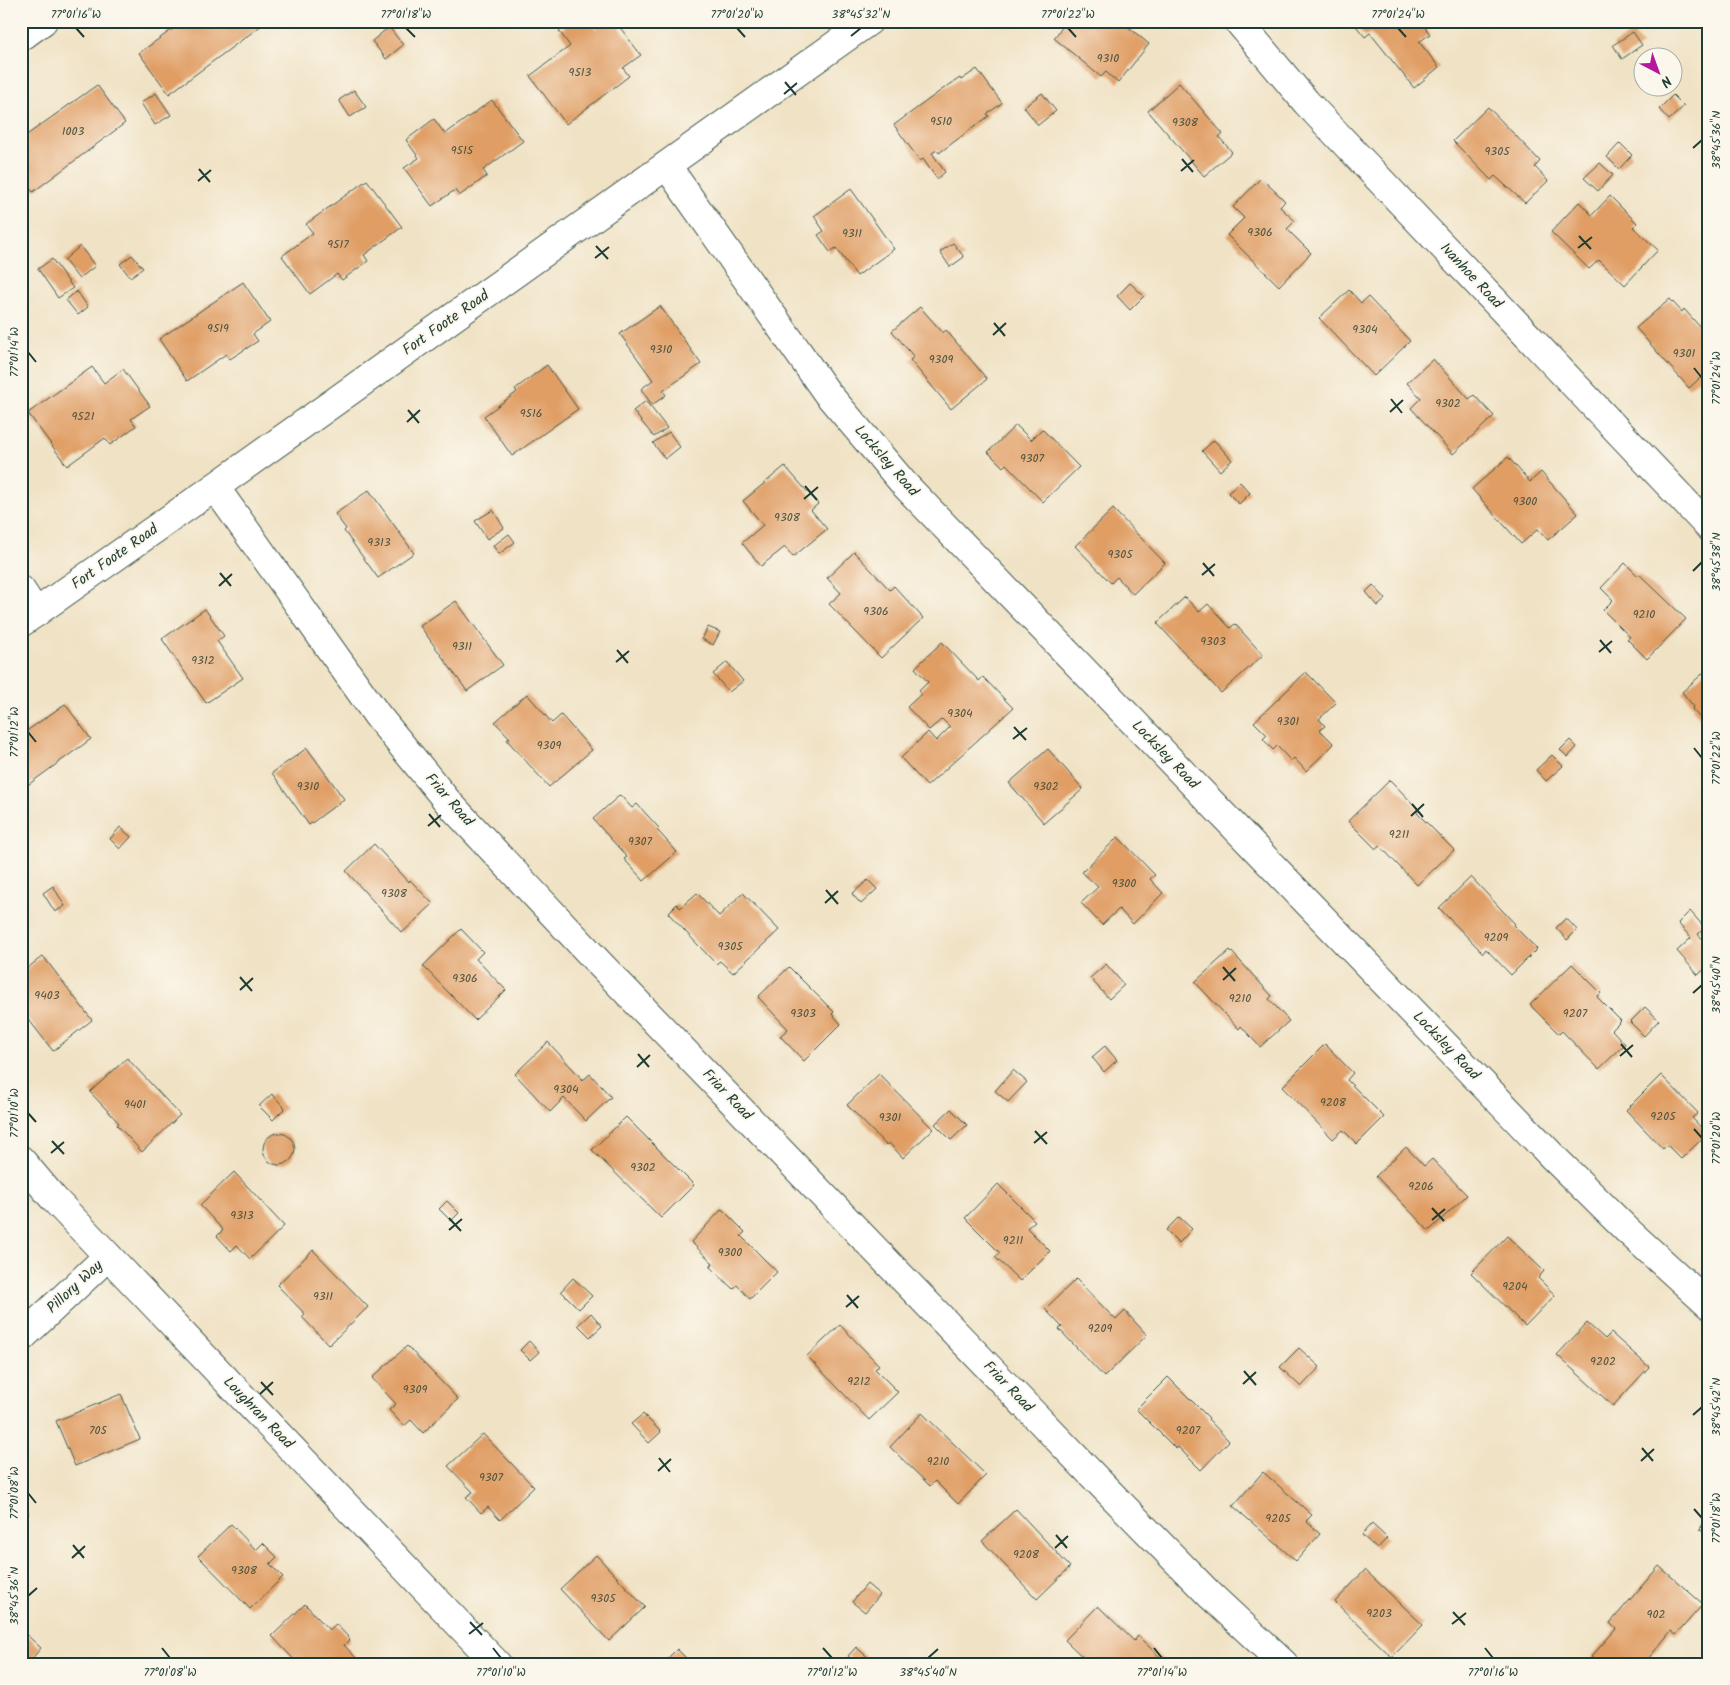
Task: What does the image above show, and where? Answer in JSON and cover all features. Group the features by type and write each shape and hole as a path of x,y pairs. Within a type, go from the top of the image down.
{"street":[{"path":"21,37 43,21"},
{"name":"Fort Foote Road","path":"28,618 869,21"},
{"name":"Ivanhoe Road","path":"1238,21 1312,109 1709,527"},
{"name":"Locksley Road","path":"667,166 828,393 905,484 1553,1157 1709,1305"},
{"name":"Friar Road","path":"215,487 377,715 448,802 599,963 1110,1493 1210,1595 1284,1664"},
{"path":"21,590 28,618"},
{"name":"Loughran Road","path":"21,1160 53,1198 497,1664"},
{"name":"Pillory Way","path":"21,1338 108,1256"}],"building":[{"path":"184,21 260,21 262,25 169,94 139,53"},
{"path":"572,21 590,21 596,29 606,21 615,21 641,55 623,68 629,76 566,124 530,76 570,46 559,31"},
{"path":"1067,21 1121,21 1149,44 1118,83 1106,72 1101,77 1054,38"},
{"path":"1352,21 1420,21 1430,34 1419,42 1439,67 1414,88 1370,33 1365,37"},
{"path":"389,27 403,45 386,59 372,41"},
{"path":"1633,32 1642,45 1638,48 1632,48 1632,52 1622,59 1613,45"},
{"path":"977,69 1002,103 987,114 989,116 939,153 937,150 932,153 945,172 937,179 923,159 920,161 894,125 943,89"},
{"path":"1179,83 1223,134 1219,137 1232,152 1204,176 1148,111"},
{"path":"97,85 125,123 33,192 21,177 21,139"},
{"path":"354,90 366,107 350,117 339,100"},
{"path":"156,93 171,115 155,125 141,103"},
{"path":"1042,93 1056,111 1038,125 1024,107"},
{"path":"1670,98 1676,98 1684,106 1669,120 1659,109"},
{"path":"492,100 523,141 483,170 487,176 459,196 455,190 432,206 404,168 419,158 406,140 434,119 445,134"},
{"path":"1488,107 1540,161 1535,167 1548,181 1525,203 1495,176 1491,180 1453,141"},
{"path":"1620,143 1632,155 1619,169 1607,157"},
{"path":"1600,163 1613,175 1598,191 1584,178"},
{"path":"1261,178 1285,201 1280,207 1295,221 1287,229 1311,253 1279,286 1227,235 1244,218 1233,207"},
{"path":"367,180 402,227 364,255 368,261 342,280 337,274 310,294 282,256 313,233 306,224"},
{"path":"851,189 894,249 857,276 836,248 830,252 818,235 824,231 814,216"},
{"path":"1610,196 1637,223 1633,227 1658,250 1625,285 1599,260 1589,269 1551,232 1579,202 1592,215"},
{"path":"953,243 964,257 950,267 940,252"},
{"path":"80,246 95,266 79,279 64,260"},
{"path":"132,255 143,268 130,277 120,264"},
{"path":"52,259 73,288 58,298 38,269"},
{"path":"243,282 270,322 253,334 258,341 230,359 226,354 187,381 159,339"},
{"path":"1130,283 1144,296 1130,310 1117,296"},
{"path":"1349,290 1361,303 1368,297 1410,341 1374,376 1319,318"},
{"path":"77,291 88,307 78,315 66,300"},
{"path":"1670,299 1682,312 1684,309 1709,337 1709,370 1689,388 1636,328"},
{"path":"660,306 701,364 663,391 666,395 652,405 641,389 653,380 620,334"},
{"path":"920,307 943,333 946,330 987,379 951,409 910,360 914,357 892,331"},
{"path":"1433,359 1469,399 1474,395 1494,416 1453,454 1411,408 1421,398 1407,383"},
{"path":"547,365 578,409 512,456 484,416 517,392 515,389"},
{"path":"92,367 104,383 123,369 150,406 131,419 136,426 110,445 105,438 67,466 28,413"},
{"path":"646,401 667,428 654,437 633,411"},
{"path":"1016,425 1031,440 1042,429 1079,467 1043,502 1006,464 1003,467 988,452"},
{"path":"669,432 680,447 665,459 653,443"},
{"path":"1214,440 1232,460 1220,471 1202,451"},
{"path":"1508,457 1530,482 1541,472 1578,514 1548,540 1538,529 1521,544 1472,489"},
{"path":"785,466 818,504 811,510 827,529 793,557 785,547 761,566 742,543 763,525 743,501"},
{"path":"1240,482 1250,493 1239,504 1228,493"},
{"path":"369,490 414,553 378,578 344,531 346,529 335,514"},
{"path":"1113,509 1165,563 1133,594 1117,577 1111,583 1075,546"},
{"path":"493,510 504,528 487,539 475,521"},
{"path":"509,534 515,542 499,554 493,546"},
{"path":"854,552 890,590 894,586 923,618 881,658 829,604 841,593 827,578"},
{"path":"1625,563 1686,619 1647,659 1627,639 1630,637 1603,610 1613,600 1601,588"},
{"path":"1373,585 1386,599 1378,606 1366,592"},
{"path":"1185,597 1199,612 1208,604 1230,628 1235,624 1263,655 1221,693 1157,623"},
{"path":"456,601 503,665 467,691 420,626"},
{"path":"205,609 224,636 217,641 243,678 206,703 162,639"},
{"path":"708,627 720,632 713,645 702,639"},
{"path":"942,642 979,681 983,677 1013,708 927,786 901,758 928,732 936,741 950,727 942,719 929,730 907,707 921,694 919,691 928,682 915,668"},
{"path":"727,662 743,681 729,692 713,674"},
{"path":"1709,668 1709,728 1692,709 1694,707 1682,692"},
{"path":"1306,672 1336,703 1319,719 1325,726 1320,730 1334,744 1306,771 1294,758 1291,761 1277,746 1273,750 1263,739 1267,735 1254,722"},
{"path":"527,694 552,723 561,715 592,750 549,787 507,740 510,738 495,722"},
{"path":"65,704 91,739 25,787 21,782 21,735"},
{"path":"1570,740 1577,747 1568,757 1560,750"},
{"path":"307,748 344,799 309,825 272,773"},
{"path":"1048,749 1083,789 1044,823 1009,783"},
{"path":"1552,755 1563,766 1546,781 1536,770"},
{"path":"1390,780 1419,810 1417,813 1454,850 1417,885 1380,846 1376,849 1348,821"},
{"path":"620,795 632,808 637,804 659,828 657,830 677,852 644,881 624,859 627,857 593,819"},
{"path":"120,827 131,837 120,849 110,839"},
{"path":"1118,837 1155,875 1150,879 1163,893 1133,924 1119,909 1102,925 1081,903 1098,887 1082,872"},
{"path":"374,844 409,882 410,880 433,904 402,933 346,871"},
{"path":"1471,877 1537,949 1511,975 1486,949 1483,953 1439,908"},
{"path":"868,880 877,889 861,904 852,894"},
{"path":"53,886 65,906 55,912 43,893"},
{"path":"697,893 719,916 743,893 779,930 733,973 720,961 716,964 668,913 677,904 680,908"},
{"path":"1690,911 1705,928 1698,934 1709,947 1709,965 1698,975 1677,951 1691,938 1678,923"},
{"path":"1566,918 1577,930 1567,940 1556,928"},
{"path":"461,929 483,952 476,959 506,990 475,1020 423,966"},
{"path":"1230,950 1272,996 1269,999 1289,1021 1260,1047 1241,1026 1239,1029 1195,982"},
{"path":"43,956 92,1020 53,1051 26,1016 23,1019 21,1017 21,973"},
{"path":"1106,964 1124,985 1109,999 1090,978"},
{"path":"1572,964 1601,993 1597,997 1621,1021 1612,1030 1625,1044 1599,1069 1562,1031 1559,1034 1530,1005"},
{"path":"789,967 834,1012 832,1014 841,1024 804,1061 780,1036 788,1029 758,997"},
{"path":"1645,1007 1659,1020 1644,1036 1630,1022"},
{"path":"548,1042 583,1080 590,1074 611,1097 586,1121 564,1098 550,1112 515,1074"},
{"path":"1325,1044 1353,1073 1347,1080 1384,1117 1357,1144 1343,1130 1333,1139 1282,1087"},
{"path":"1105,1046 1117,1060 1104,1072 1092,1057"},
{"path":"127,1058 180,1115 142,1152 117,1125 119,1123 90,1092"},
{"path":"1013,1070 1027,1082 1008,1102 995,1091"},
{"path":"879,1074 933,1129 903,1158 889,1143 886,1145 847,1105"},
{"path":"1661,1075 1698,1113 1692,1118 1707,1134 1681,1159 1667,1145 1663,1149 1626,1110"},
{"path":"272,1094 285,1108 273,1120 259,1106"},
{"path":"951,1109 967,1125 951,1140 935,1124"},
{"path":"626,1117 694,1185 661,1218 592,1150"},
{"path":"279,1133 285,1134 290,1138 294,1143 294,1155 290,1160 285,1164 279,1165 273,1164 268,1160 264,1155 263,1149 264,1143 268,1138 273,1134"},
{"path":"1406,1147 1424,1166 1432,1159 1467,1195 1429,1231 1376,1176"},
{"path":"234,1172 284,1226 250,1259 237,1245 231,1251 217,1236 223,1230 200,1205"},
{"path":"998,1184 1035,1221 1027,1228 1050,1251 1020,1281 995,1257 1000,1253 965,1218"},
{"path":"447,1201 459,1213 451,1221 439,1209"},
{"path":"722,1209 745,1232 741,1236 777,1272 750,1299 737,1285 733,1289 710,1267 713,1263 691,1242"},
{"path":"1179,1217 1192,1229 1179,1243 1166,1230"},
{"path":"1507,1236 1544,1271 1538,1278 1555,1295 1525,1326 1471,1273"},
{"path":"313,1250 368,1307 329,1345 302,1317 305,1314 277,1285"},
{"path":"573,1278 592,1296 579,1309 561,1291"},
{"path":"1076,1279 1116,1320 1125,1311 1147,1335 1104,1377 1059,1329 1062,1327 1045,1309"},
{"path":"591,1313 602,1326 590,1337 578,1325"},
{"path":"1587,1323 1605,1339 1611,1333 1649,1367 1613,1406 1557,1355"},
{"path":"840,1325 879,1365 875,1369 898,1392 869,1420 807,1356"},
{"path":"529,1341 539,1352 530,1360 520,1350"},
{"path":"407,1346 458,1399 423,1433 411,1420 404,1426 389,1410 396,1404 372,1378"},
{"path":"1299,1348 1320,1367 1301,1387 1280,1367"},
{"path":"1168,1377 1229,1441 1201,1470 1178,1447 1176,1449 1136,1409"},
{"path":"121,1394 140,1439 75,1466 56,1421"},
{"path":"922,1413 986,1475 958,1504 935,1481 930,1486 890,1447"},
{"path":"643,1414 661,1432 649,1443 631,1424"},
{"path":"483,1434 534,1487 500,1520 488,1507 481,1513 466,1497 473,1492 448,1466"},
{"path":"1263,1472 1312,1515 1306,1521 1320,1534 1296,1561 1233,1506"},
{"path":"21,1507 29,1514 21,1522"},
{"path":"1016,1509 1070,1567 1037,1599 982,1541"},
{"path":"1709,1514 1709,1534 1700,1529"},
{"path":"231,1524 256,1550 263,1543 277,1557 270,1564 283,1577 250,1609 198,1556"},
{"path":"1372,1524 1387,1538 1377,1549 1362,1535"},
{"path":"596,1555 645,1607 609,1641 560,1589"},
{"path":"1659,1566 1703,1604 1676,1635 1671,1631 1644,1664 1600,1664 1591,1657 1616,1629 1610,1623"},
{"path":"1365,1570 1423,1625 1392,1657 1335,1602"},
{"path":"867,1584 880,1595 865,1612 852,1602"},
{"path":"305,1604 329,1630 336,1624 350,1639 344,1645 357,1659 352,1664 298,1664 272,1636"},
{"path":"1098,1606 1134,1641 1138,1636 1167,1664 1090,1664 1065,1640"},
{"path":"27,1635 41,1648 30,1661 21,1654 21,1642"},
{"path":"856,1647 871,1660 867,1664 857,1664 848,1656"},
{"path":"677,1649 692,1664 662,1664"}]}
